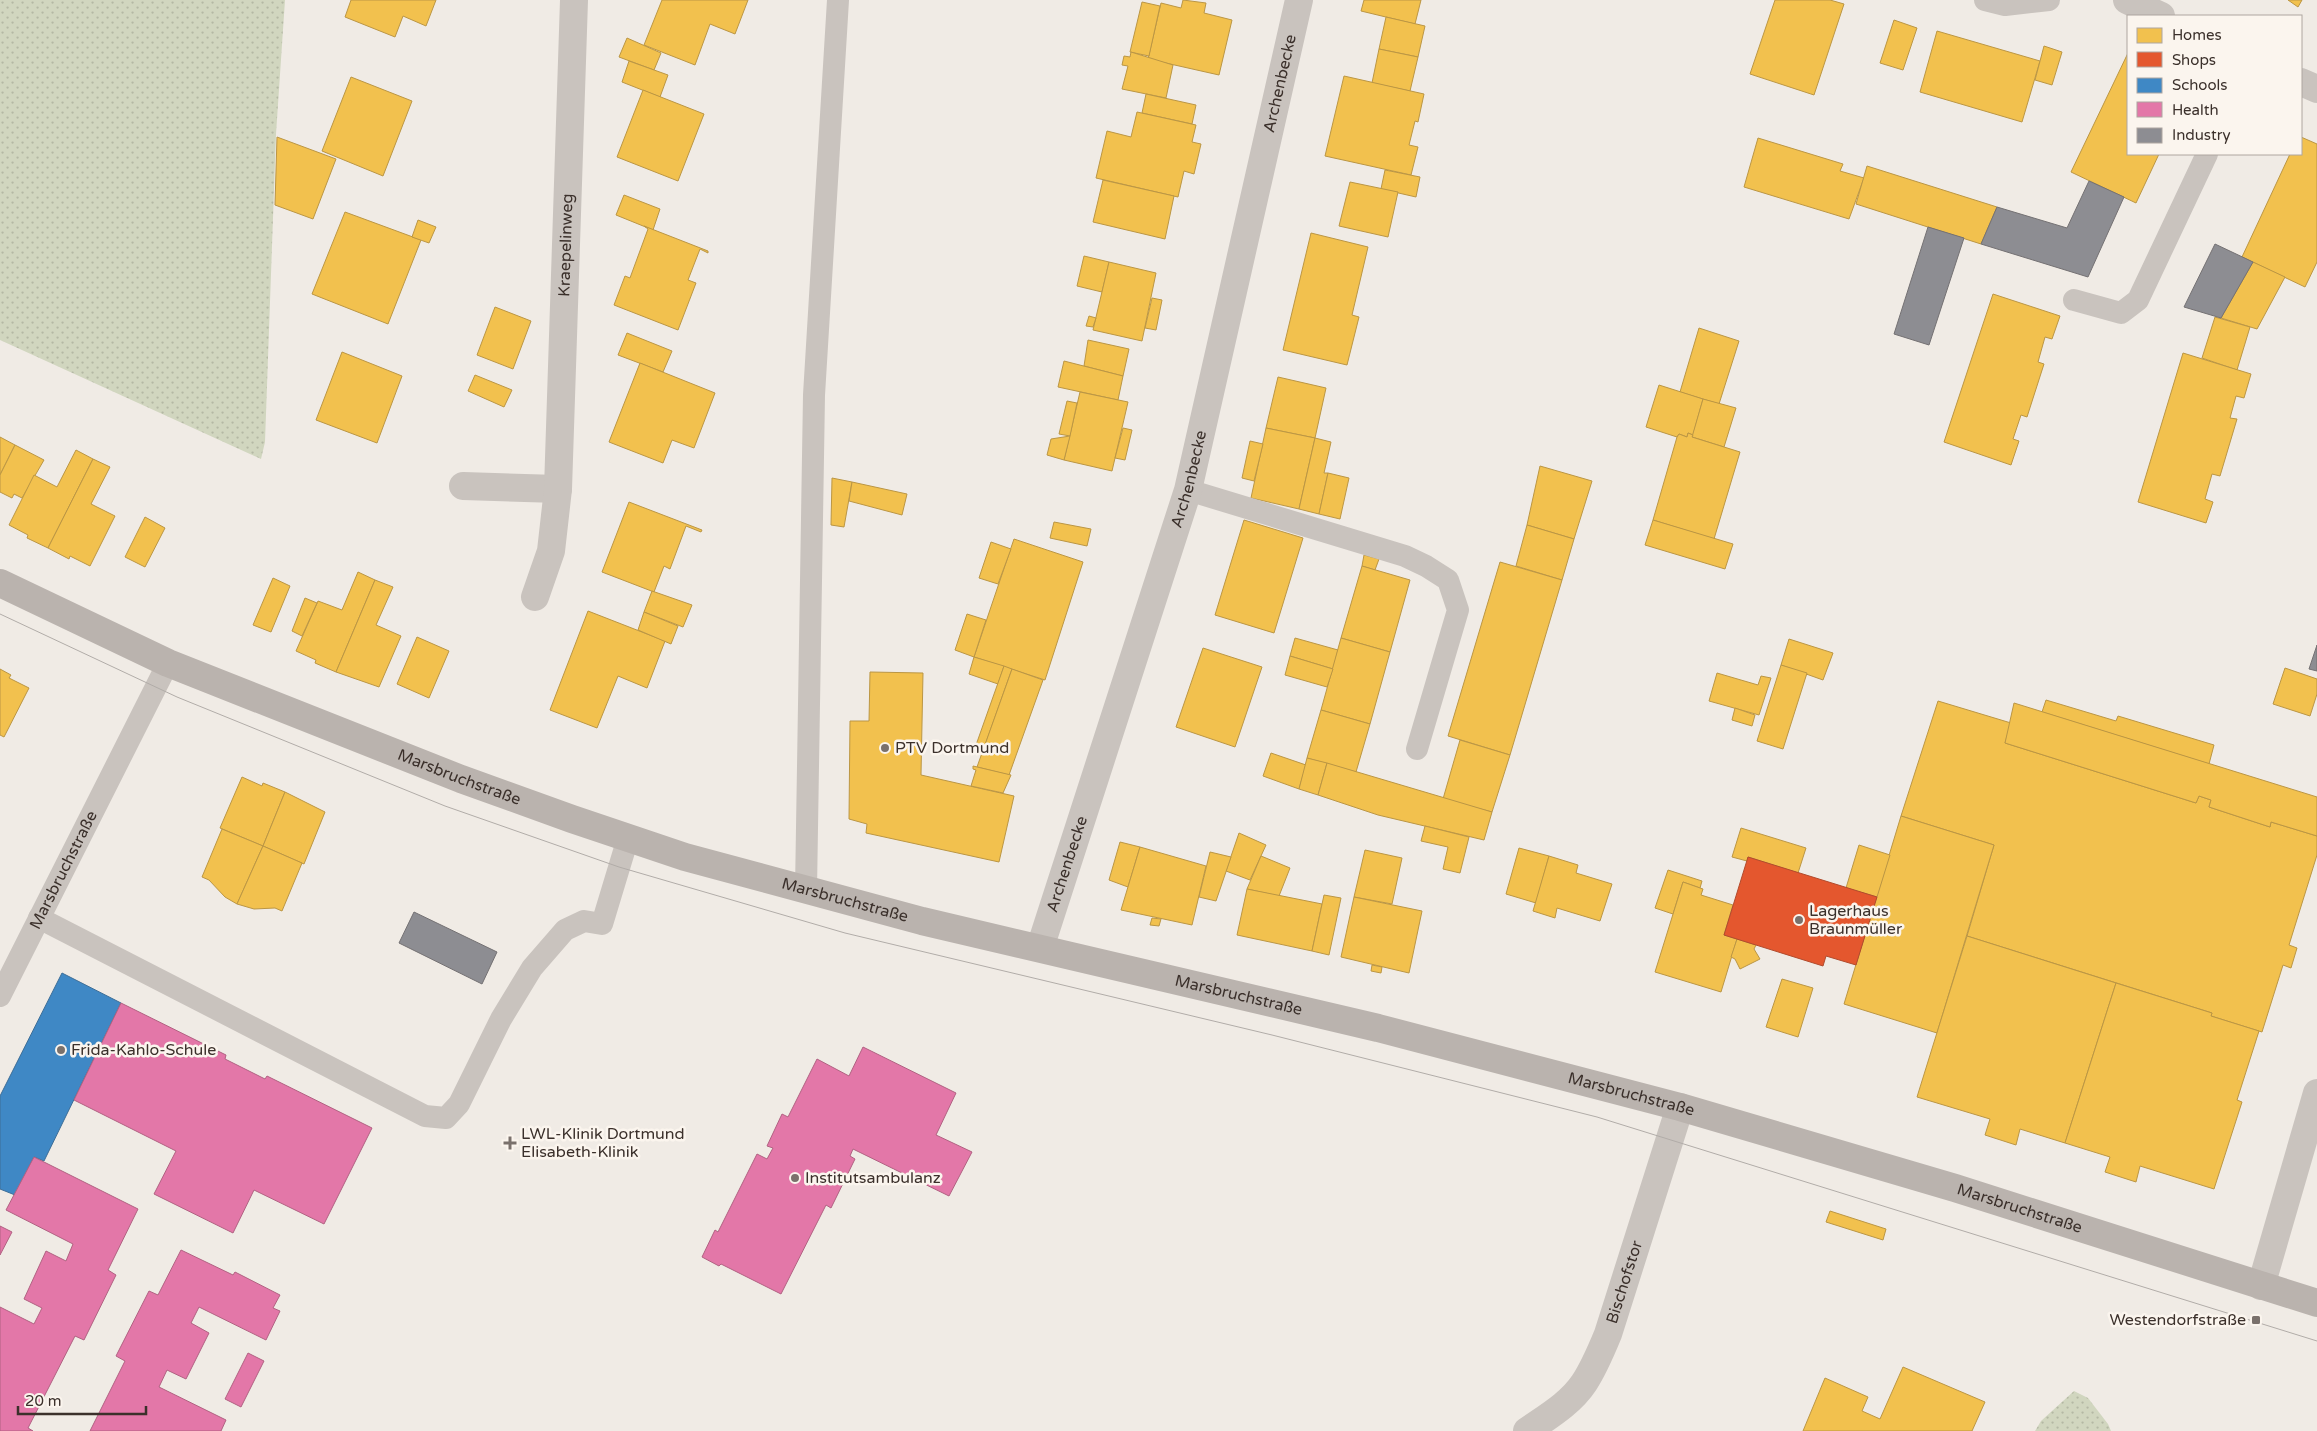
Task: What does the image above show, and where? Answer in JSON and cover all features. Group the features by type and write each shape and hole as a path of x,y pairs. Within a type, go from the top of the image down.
{"street":[{"name":"Kraepelinweg","path":"535,597 551,551 558,489 574,0"},
{"name":"Archenbecke","path":"1040,948 1188,490 1300,0"},
{"path":"2127,0 2159,15"},
{"path":"2302,82 2317,89"},
{"path":"463,486 558,489"},
{"name":"Marsbruchstraße","path":"0,583 168,662 461,779 685,857 922,921 1378,1028 1680,1106 1955,1188 2317,1303"},
{"path":"2261,1286 2317,1093"},
{"name":"Bischofstor","path":"1527,1431 1566,1403 1583,1385 1595,1364 1608,1334 1680,1106"}],"lane":[{"path":"806,890 814,395 838,0"},
{"path":"1985,0 2005,5 2048,0"},
{"path":"2074,300 2121,313 2138,300 2207,155"},
{"path":"1188,490 1405,556 1426,566 1448,580 1458,610 1417,750"},
{"name":"Marsbruchstraße","path":"0,996 168,662"},
{"path":"39,918 424,1116 446,1118 459,1104 501,1019 532,968 565,930 584,922 602,924 628,838"}],"green space":[{"path":"0,0 285,0 276,134 265,442 261,459 0,340"},
{"path":"2074,1391 2088,1398 2108,1424 2111,1431 2035,1431 2041,1421"}],"building: Homes":[{"path":"351,0 436,0 426,26 403,16 395,37 345,17"},
{"path":"662,0 748,0 735,34 710,24 695,65 644,45"},
{"path":"1183,0 1206,3 1204,13 1232,20 1219,75 1148,59 1161,3 1181,8"},
{"path":"1364,0 1421,0 1415,24 1361,11"},
{"path":"1775,0 1830,0 1844,4 1814,95 1750,74"},
{"path":"2288,0 2302,0 2298,7"},
{"path":"1142,2 1160,6 1149,56 1130,52"},
{"path":"1386,17 1425,26 1418,57 1379,49"},
{"path":"1894,20 1917,28 1903,70 1880,63"},
{"path":"1937,31 2040,61 2022,122 1920,92"},
{"path":"627,38 661,53 654,70 619,57"},
{"path":"2044,46 2062,52 2052,85 2035,80"},
{"path":"1379,49 1418,57 1410,91 1372,83"},
{"path":"1131,52 1173,65 1166,98 1122,89 1128,66 1122,65 1124,56 1130,57"},
{"path":"2127,55 2127,155 2159,155 2136,203 2071,172"},
{"path":"629,61 668,75 660,97 622,82"},
{"path":"1344,76 1424,94 1418,122 1415,121 1409,145 1418,147 1411,175 1325,156"},
{"path":"351,77 412,101 383,176 322,151"},
{"path":"643,90 704,114 678,181 617,157"},
{"path":"1146,94 1196,105 1192,124 1142,113"},
{"path":"1137,112 1196,125 1192,142 1201,144 1194,174 1184,171 1178,197 1096,178 1107,131 1131,137"},
{"path":"277,137 336,159 313,219 275,205"},
{"path":"2302,137 2317,144 2317,262 2305,287 2242,257 2290,155 2302,155"},
{"path":"1758,138 1843,164 1840,171 1864,178 1849,219 1744,187"},
{"path":"1867,166 1997,207 1981,244 1856,204"},
{"path":"1385,170 1420,177 1416,197 1381,189"},
{"path":"1103,180 1174,196 1165,239 1093,222"},
{"path":"1350,182 1398,192 1388,237 1339,226"},
{"path":"624,195 660,209 653,230 616,215"},
{"path":"345,212 421,240 388,324 312,294"},
{"path":"418,220 436,227 429,243 412,237"},
{"path":"644,226 708,251 708,253 700,249 688,280 696,283 678,330 614,305 625,276 630,278 648,229"},
{"path":"1311,233 1368,247 1352,315 1359,317 1347,365 1283,350"},
{"path":"1084,256 1109,262 1102,292 1077,286"},
{"path":"1109,262 1156,273 1142,341 1093,330"},
{"path":"2253,262 2285,277 2257,329 2221,318"},
{"path":"1993,294 2060,316 2052,339 2045,337 2038,362 2044,364 2027,417 2021,415 2013,439 2019,441 2011,465 1944,442"},
{"path":"1152,298 1162,300 1156,330 1145,328"},
{"path":"495,307 531,321 513,369 477,355"},
{"path":"1089,316 1096,318 1093,327 1086,326"},
{"path":"2215,317 2250,327 2237,370 2202,358"},
{"path":"1699,328 1739,341 1719,404 1680,392"},
{"path":"627,333 672,351 663,372 618,355"},
{"path":"1088,340 1129,349 1123,376 1084,366"},
{"path":"342,352 402,376 377,443 316,420"},
{"path":"2183,353 2251,374 2244,398 2236,396 2230,418 2237,419 2220,476 2212,474 2205,499 2213,502 2206,523 2138,502"},
{"path":"1064,361 1123,376 1118,400 1058,387"},
{"path":"640,363 715,393 694,448 672,440 663,463 609,442"},
{"path":"475,375 512,390 504,407 468,391"},
{"path":"1278,377 1326,388 1315,438 1266,428"},
{"path":"1659,385 1703,399 1693,435 1688,433 1687,437 1679,434 1677,437 1646,427"},
{"path":"1080,392 1128,402 1112,471 1064,460"},
{"path":"1703,399 1736,408 1724,447 1692,437"},
{"path":"1067,401 1077,403 1070,436 1059,434"},
{"path":"1123,428 1132,430 1125,460 1115,458"},
{"path":"1266,428 1315,438 1299,509 1251,498"},
{"path":"1688,433 1693,435 1692,437 1740,452 1714,539 1653,520 1677,437 1679,434 1687,437"},
{"path":"1070,436 1064,460 1047,455 1051,439"},
{"path":"0,437 15,445 0,475"},
{"path":"1315,438 1331,442 1324,473 1328,473 1319,514 1299,509"},
{"path":"1250,441 1263,444 1254,481 1242,478"},
{"path":"15,445 44,460 22,498 14,494 12,498 0,492 0,475"},
{"path":"76,450 93,459 48,548 27,538 28,535 9,525 34,475 57,487"},
{"path":"93,459 110,467 91,504 115,516 90,566 70,556 69,559 48,548"},
{"path":"1540,466 1592,481 1574,539 1527,525"},
{"path":"1328,473 1349,478 1340,519 1319,514"},
{"path":"832,478 852,482 844,527 831,525"},
{"path":"852,482 907,494 902,515 849,501"},
{"path":"629,502 702,530 701,532 686,526 670,569 664,566 654,592 602,572"},
{"path":"145,517 165,528 145,567 125,557"},
{"path":"1244,520 1303,538 1274,633 1215,615"},
{"path":"1653,520 1733,544 1725,569 1645,545"},
{"path":"1054,522 1091,529 1087,546 1050,538"},
{"path":"1527,525 1574,539 1562,580 1516,566"},
{"path":"1014,539 1083,562 1045,680 974,657"},
{"path":"991,542 1011,549 998,584 979,578"},
{"path":"1364,555 1379,559 1375,570 1362,566"},
{"path":"1500,562 1562,580 1510,755 1448,736"},
{"path":"1362,566 1410,580 1390,652 1341,638"},
{"path":"358,572 375,580 336,672 315,663 316,660 296,651 318,601 342,610"},
{"path":"273,578 290,586 271,632 253,625"},
{"path":"375,580 393,587 376,625 401,636 379,687 336,672"},
{"path":"652,591 692,605 683,627 644,612"},
{"path":"305,598 317,603 302,636 292,631"},
{"path":"588,611 665,641 647,688 618,676 597,728 550,710"},
{"path":"644,612 678,626 671,644 638,630"},
{"path":"967,614 986,620 974,657 955,650"},
{"path":"417,637 449,651 429,698 397,684"},
{"path":"1295,638 1338,650 1333,669 1290,656"},
{"path":"1341,638 1390,652 1370,724 1321,710"},
{"path":"1789,639 1833,653 1823,680 1781,665"},
{"path":"1203,648 1262,667 1235,747 1176,727"},
{"path":"1290,656 1333,669 1327,687 1285,675"},
{"path":"974,657 1004,666 998,684 969,674"},
{"path":"1781,665 1807,673 1783,749 1757,741"},
{"path":"1004,666 1012,669 984,748 976,745"},
{"path":"2285,668 2317,679 2317,694 2310,716 2273,704"},
{"path":"0,669 11,675 9,678 29,688 4,737 0,735"},
{"path":"1012,669 1043,680 1009,775 977,767"},
{"name":"PTV Dortmund","path":"870,672 923,673 921,775 1014,796 999,862 866,833 867,824 849,819 850,721 869,721"},
{"path":"1717,673 1758,685 1761,676 1771,678 1759,715 1709,701"},
{"path":"2046,700 2116,721 2118,716 2214,745 2209,764 2042,712"},
{"path":"1938,701 2011,723 2005,743 2196,803 2199,796 2211,800 2209,807 2270,827 2271,822 2317,836 2317,855 2289,945 2297,948 2291,968 2283,965 2262,1032 2211,1016 2212,1013 1967,936 1994,845 1901,816"},
{"path":"2014,703 2317,797 2317,836 2271,822 2270,827 2209,807 2211,800 2199,796 2196,803 2005,743"},
{"path":"1735,708 1755,715 1752,726 1732,720"},
{"path":"1321,710 1370,724 1356,772 1307,758"},
{"path":"1460,740 1510,755 1492,812 1443,799"},
{"path":"1271,753 1306,765 1299,789 1263,776"},
{"path":"1307,758 1327,763 1318,795 1299,789"},
{"path":"1327,763 1492,812 1484,840 1378,815 1318,795"},
{"path":"973,766 1011,775 1003,793 971,786 976,770 973,769"},
{"path":"242,777 262,786 263,783 285,792 263,846 220,828"},
{"path":"285,792 325,812 304,864 263,846"},
{"path":"1901,816 1994,845 1937,1033 1844,1004"},
{"path":"1425,826 1469,837 1460,873 1443,869 1448,847 1421,841"},
{"path":"1741,828 1806,848 1798,873 1748,857 1747,861 1732,857"},
{"path":"222,829 263,846 237,904 225,897 209,880 202,877"},
{"path":"1239,833 1266,845 1250,880 1226,871"},
{"path":"1120,842 1140,847 1128,887 1109,880"},
{"path":"1859,845 1890,855 1877,897 1846,888"},
{"path":"263,846 302,863 282,911 275,908 254,909 237,904"},
{"path":"1140,847 1206,866 1192,925 1121,910"},
{"path":"1519,848 1549,856 1536,903 1506,894"},
{"path":"1365,850 1402,858 1392,904 1354,897"},
{"path":"1210,852 1231,857 1216,901 1199,897"},
{"path":"1261,856 1290,868 1279,896 1247,889"},
{"path":"1549,856 1578,865 1576,873 1612,884 1600,921 1557,908 1555,918 1533,911"},
{"path":"1668,870 1702,881 1700,888 1683,882 1673,914 1655,908"},
{"path":"1683,882 1703,889 1701,895 1733,905 1724,935 1737,939 1721,992 1655,972"},
{"path":"1247,889 1322,904 1312,951 1237,935"},
{"path":"1324,895 1341,898 1329,955 1312,951"},
{"path":"1354,897 1422,911 1409,973 1341,957"},
{"path":"1152,918 1161,919 1159,926 1150,925"},
{"path":"1967,936 2116,983 2065,1143 2020,1129 2016,1145 1985,1135 1990,1119 1917,1097"},
{"path":"1737,939 1756,945 1754,949 1760,959 1740,969 1735,959 1731,957"},
{"path":"1372,965 1382,967 1381,973 1371,971"},
{"path":"1782,979 1813,988 1798,1037 1766,1027"},
{"path":"2116,983 2212,1013 2211,1016 2259,1031 2237,1100 2242,1102 2214,1189 2140,1166 2136,1182 2105,1172 2110,1157 2065,1143"},
{"path":"1830,1211 1886,1229 1883,1240 1826,1222"},
{"path":"1903,1367 1985,1402 1972,1431 1803,1431 1825,1378 1868,1397 1862,1411 1880,1419"}],"building: Shops":[{"name":"Lagerhaus Braunmüller","path":"1748,857 1877,897 1856,965 1826,956 1823,966 1724,935"}],"building: Schools":[{"name":"Frida-Kahlo-Schule","path":"62,973 121,1003 44,1161 34,1157 15,1195 0,1189 0,1096"}],"building: Health":[{"path":"121,1003 226,1055 225,1059 265,1079 267,1076 372,1128 324,1224 254,1190 233,1233 154,1194 176,1151 74,1100"},
{"name":"Institutsambulanz","path":"863,1047 956,1093 936,1135 972,1152 949,1196 853,1149 850,1156 855,1159 831,1208 826,1205 781,1294 721,1264 719,1266 702,1257 715,1230 718,1232 757,1154 767,1159 773,1148 767,1146 782,1114 788,1117 817,1059 849,1076"},
{"path":"34,1157 138,1209 108,1270 116,1275 84,1340 75,1336 28,1428 33,1431 0,1431 0,1307 34,1324 42,1308 24,1299 46,1251 66,1261 73,1244 6,1210"},
{"path":"0,1226 12,1232 0,1255"},
{"path":"181,1250 233,1275 235,1272 280,1295 273,1308 280,1311 266,1340 199,1307 191,1323 209,1333 186,1379 167,1370 159,1387 226,1420 221,1431 90,1431 125,1361 116,1356 149,1291 158,1295"},
{"path":"248,1353 264,1361 241,1407 225,1399"}],"building: Industry":[{"path":"2089,181 2124,197 2088,277 1981,244 1997,207 2067,228"},
{"path":"1928,227 1964,238 1929,345 1894,334"},
{"path":"2215,244 2253,262 2221,318 2184,307"},
{"path":"2317,645 2317,671 2309,669"},
{"path":"414,912 497,952 482,984 399,943"}],"tram line":[{"path":"0,614 177,697 445,806 619,867 845,933 1272,1035 1597,1117 2317,1341"}],"place":[{"name":"PTV Dortmund","path":"885,748"},
{"name":"Lagerhaus Braunmüller","path":"1799,920"},
{"name":"Frida-Kahlo-Schule","path":"61,1050"},
{"name":"LWL-Klinik Dortmund Elisabeth-Klinik","path":"510,1143"},
{"name":"Institutsambulanz","path":"795,1178"},
{"name":"Westendorfstraße","path":"2256,1320"}]}
